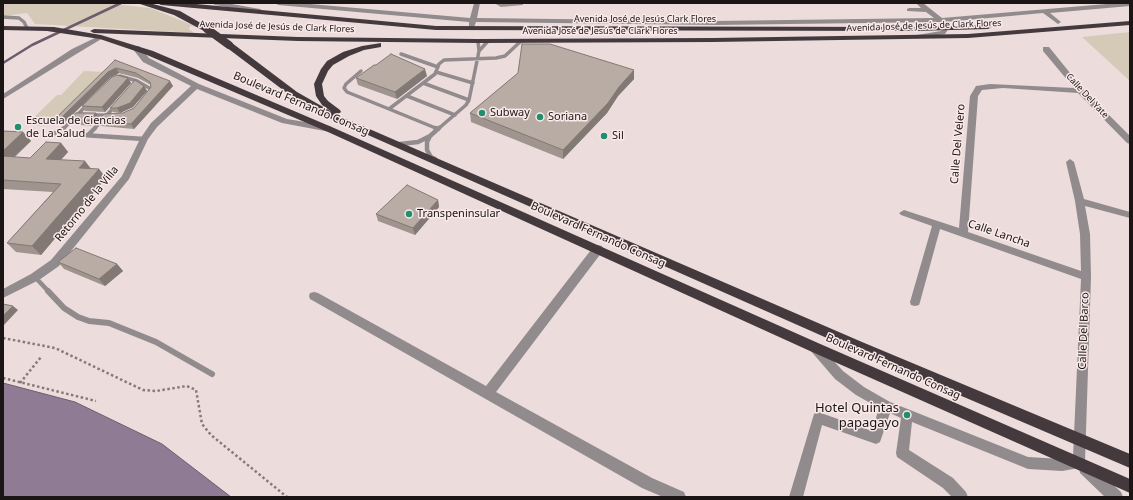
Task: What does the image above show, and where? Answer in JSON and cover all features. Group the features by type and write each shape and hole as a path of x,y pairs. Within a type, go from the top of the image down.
{"highway":[{"name":"Boulevard Fernando Consag","path":"141,3 176,13 207,29 294,94 328,114 400,144 858,346 1130,462"},
{"name":"Avenida José de Jesús Clark Flores","path":"161,3 436,28 528,30 946,28 1058,22 1130,16"},
{"name":"Avenida José de Jesús de Clark Flores","path":"69,31 298,39 521,41 907,38 968,36 1130,23"},
{"path":"968,36 970,29 981,27"},
{"name":"Boulevard Fernando Consag","path":"3,28 69,31 101,37 136,48 331,130 1130,486"},
{"path":"478,41 480,37 486,34 528,30"},
{"path":"350,123 325,103 320,96 318,86 319,80 326,68 340,56 362,48 423,40"},
{"path":"478,195 489,184"}],"street":[{"path":"215,3 268,13"},
{"path":"278,3 343,6 427,18 473,20 715,23 941,20 1130,4"},
{"path":"472,29 477,3"},
{"path":"907,38 943,33 946,28 941,20 919,3"},
{"path":"907,20 908,7 927,10"},
{"path":"1044,11 1058,22"},
{"path":"807,29 830,21"},
{"path":"3,97 75,51 101,37"},
{"path":"136,48 146,60 196,86 285,121 331,130"},
{"name":"Calle Del Yate","path":"1046,49 1080,91 1130,141"},
{"name":"Retorno de la Villa","path":"3,294 35,277 55,262 126,177 144,139 154,124 196,86"},
{"name":"Calle Del Velero","path":"963,233 974,96 979,88 1003,86 1080,91"},
{"name":"Calle Del Barco","path":"1070,162 1080,201 1084,234 1086,277 1079,462"},
{"path":"1080,201 1130,215"},
{"name":"Calle Lancha","path":"904,213 1086,277"},
{"path":"915,302 937,224"},
{"path":"488,393 598,249"},
{"path":"314,296 647,483 679,497"},
{"path":"814,346 839,375 860,391 886,406 1028,463 1062,465 1079,462 1116,497"},
{"path":"796,497 818,418 876,438 886,406"},
{"path":"908,416 902,453 948,483 961,497"}],"lane":[{"path":"3,17 19,18 24,22 27,28"},
{"path":"400,144 414,143 430,136 466,106 469,100 478,59 478,41"},
{"path":"479,51 488,41"},
{"path":"389,109 423,83 437,70 441,62 450,59 478,59 505,56 518,46 521,41"},
{"path":"400,54 437,70 473,83"},
{"path":"361,71 346,84 344,88 347,92 438,129"},
{"path":"58,134 78,114 113,79 125,76 149,87 151,91 131,113 120,116 78,114"},
{"path":"132,87 137,81"},
{"path":"423,83 469,100"},
{"path":"407,96 455,115"},
{"path":"88,135 121,98"},
{"path":"52,133 144,139"},
{"path":"430,136 427,142 427,150 431,157 436,160"},
{"path":"35,277 64,308 78,317 89,321 109,323 156,342 212,374"}],"path":[{"path":"3,338 55,348 143,390 156,391 187,386 196,390 202,424 211,435 287,497"},
{"path":"20,383 41,357"},
{"path":"3,378 96,401"}],"shaded area":[{"path":"3,3 104,3 150,8 197,27 190,26 189,29 194,33 35,24 27,13 3,16"},
{"path":"1130,32 1130,81 1082,37"},
{"path":"84,71 105,72 83,95 79,95 49,126 26,125 57,95 61,95"},
{"path":"3,383 75,402 162,444 231,497 3,497"}],"building":[{"path":"522,44 550,44 634,70 619,87 608,103 563,150 470,113 518,73"},
{"path":"391,54 425,69 395,92 356,78 376,65"},
{"path":"115,60 170,81 131,124 97,121 104,114 123,113 134,108 151,87 150,82 136,73 116,68 108,72 60,119 56,118"},
{"path":"117,75 128,78 102,107 82,106 112,77"},
{"path":"135,80 144,86 130,103 117,108 110,108"},
{"path":"76,113 96,113 88,121 69,119"},
{"path":"3,131 23,132 3,151"},
{"path":"46,142 61,143 46,159 85,161 79,168 99,169 32,246 7,243 61,184 3,180 3,156 30,158"},
{"name":"Transpeninsular","path":"407,185 438,200 413,228 376,214"},
{"path":"76,248 117,264 99,279 58,262"},
{"path":"3,304 13,306 3,316"}],"waterway":[{"path":"3,63 32,45 121,3"}],"place":[{"name":"Subway","path":"482,113"},
{"name":"Soriana","path":"540,117"},
{"name":"Escuela de Ciencias de La Salud","path":"18,127"},
{"name":"Sil","path":"604,136"},
{"name":"Transpeninsular","path":"409,214"},
{"name":"Hotel Quintas papagayo","path":"907,415"}]}
